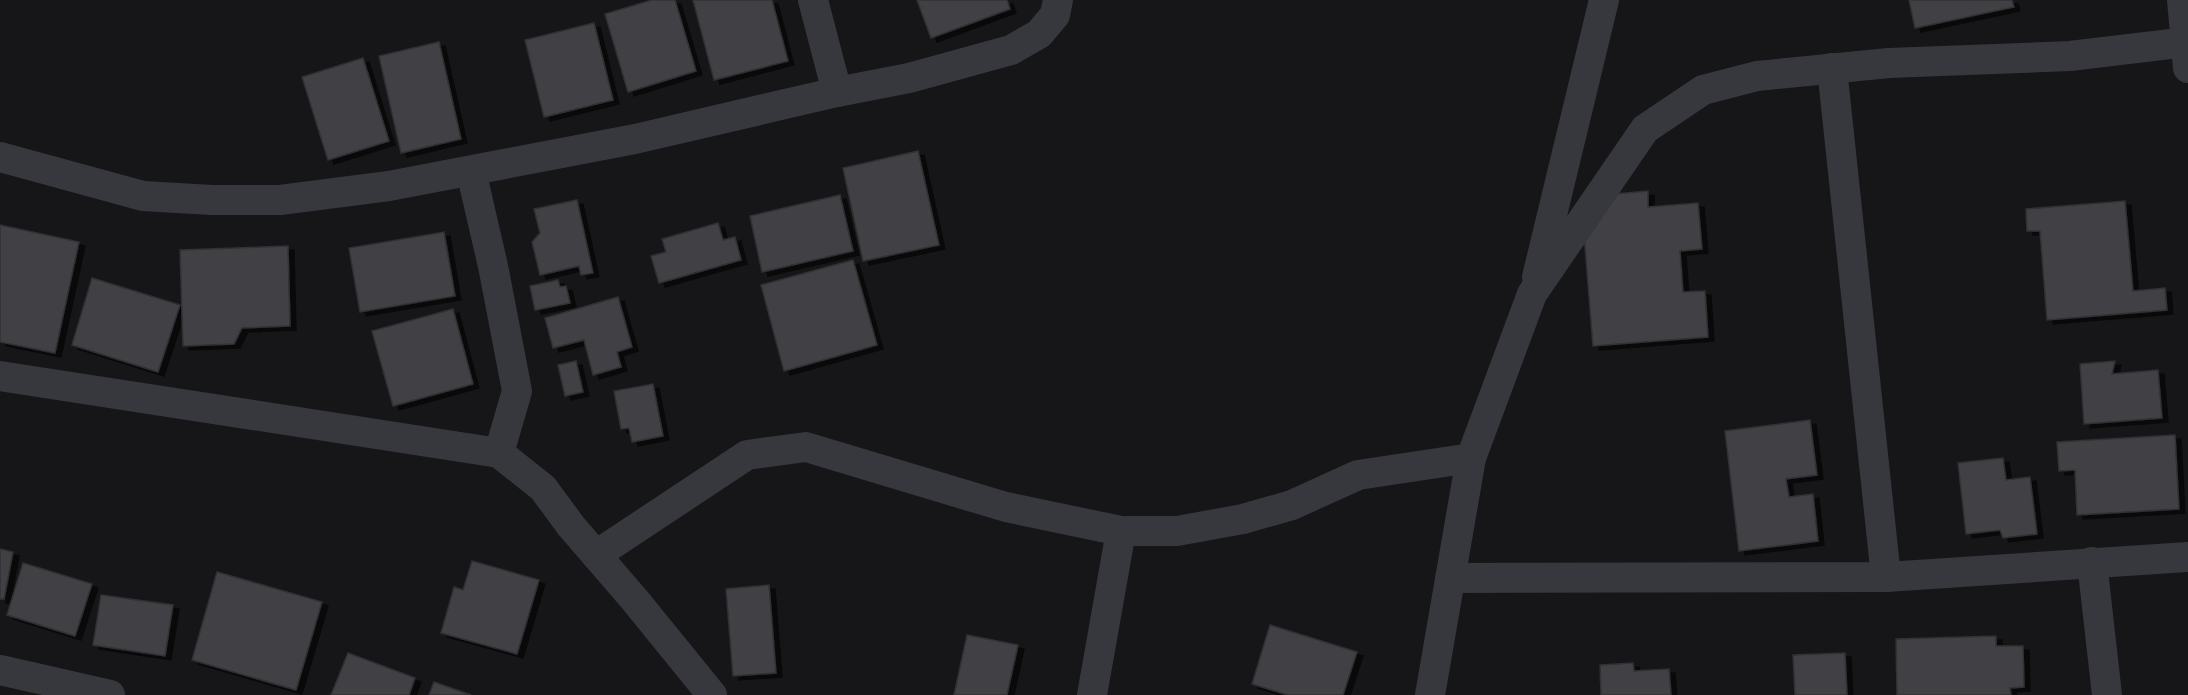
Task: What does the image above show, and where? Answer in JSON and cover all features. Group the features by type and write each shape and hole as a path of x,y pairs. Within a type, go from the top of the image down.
{"street":[{"path":"813,0 837,92"},
{"path":"0,157 143,196 212,200 280,200 326,196 635,139 837,92 909,78 1011,50 1039,34 1055,15 1058,0"},
{"path":"1430,695 1471,458 1533,294 1604,0"},
{"path":"1533,294 1645,129 1703,90 1757,76 1889,63 2187,51 2182,0"},
{"path":"1832,68 1886,577"},
{"path":"471,171 493,266 517,391 499,453"},
{"path":"0,376 499,453 543,488 712,695"},
{"path":"596,555 747,455 806,447 1006,507 1122,531 1177,531 1243,519 1292,505 1358,475 1471,458"},
{"path":"1092,695 1122,531"},
{"path":"1450,578 1886,577 2188,557"},
{"path":"2092,562 2107,695"},
{"path":"0,670 110,695"}],"building":[{"path":"652,0 675,0 696,71 628,92 605,14"},
{"path":"693,0 772,0 788,61 714,80"},
{"path":"917,0 1007,0 1010,9 931,38"},
{"path":"1909,0 2012,0 2014,7 1915,28"},
{"path":"594,23 613,100 544,117 525,40"},
{"path":"439,42 461,139 401,153 379,56"},
{"path":"363,58 389,141 328,160 302,77"},
{"path":"918,151 939,245 863,261 843,168"},
{"path":"1648,191 1648,207 1698,203 1702,249 1680,251 1683,292 1705,291 1708,337 1593,346 1581,197"},
{"path":"840,195 853,251 762,272 750,216"},
{"path":"577,200 593,273 581,275 579,266 540,275 532,242 540,233 534,209"},
{"path":"2125,201 2133,291 2165,288 2167,310 2047,320 2040,231 2027,231 2026,209"},
{"path":"718,223 723,240 735,237 741,260 659,283 651,256 666,252 662,239"},
{"path":"0,225 79,242 55,353 0,342"},
{"path":"444,232 455,296 360,312 349,248"},
{"path":"288,246 290,326 242,328 234,344 183,346 180,250"},
{"path":"853,260 877,345 784,371 761,285"},
{"path":"92,278 180,305 158,372 72,345"},
{"path":"558,280 560,287 566,286 570,303 535,310 530,286"},
{"path":"618,297 632,347 617,352 621,367 593,375 584,340 553,348 545,318"},
{"path":"453,309 473,384 393,406 372,331"},
{"path":"576,361 583,392 565,396 558,365"},
{"path":"2115,361 2112,374 2158,370 2162,418 2084,424 2080,364"},
{"path":"653,384 663,436 632,442 629,428 621,429 614,391"},
{"path":"1810,420 1817,475 1786,479 1789,497 1813,494 1818,541 1739,551 1725,431"},
{"path":"2175,435 2179,509 2077,515 2075,470 2059,471 2057,442"},
{"path":"2003,458 2006,480 2030,477 2037,534 2003,538 2000,530 1966,534 1958,463"},
{"path":"0,549 13,552 4,599 0,599"},
{"path":"472,561 539,580 517,654 441,633 454,587 463,590"},
{"path":"23,563 92,584 75,636 7,615"},
{"path":"217,572 322,602 296,690 192,660"},
{"path":"769,585 776,673 733,676 726,589"},
{"path":"101,595 173,605 165,656 93,645"},
{"path":"1270,625 1357,652 1343,695 1288,695 1252,684"},
{"path":"967,635 1018,645 1007,695 954,695"},
{"path":"1996,636 1996,646 2023,646 2024,687 2010,688 2011,695 1897,695 1896,639"},
{"path":"348,653 415,678 409,695 331,695"},
{"path":"1845,653 1847,695 1795,695 1793,655"},
{"path":"1633,663 1634,671 1669,669 1671,695 1601,695 1600,665"},
{"path":"434,682 471,695 429,695"}]}
